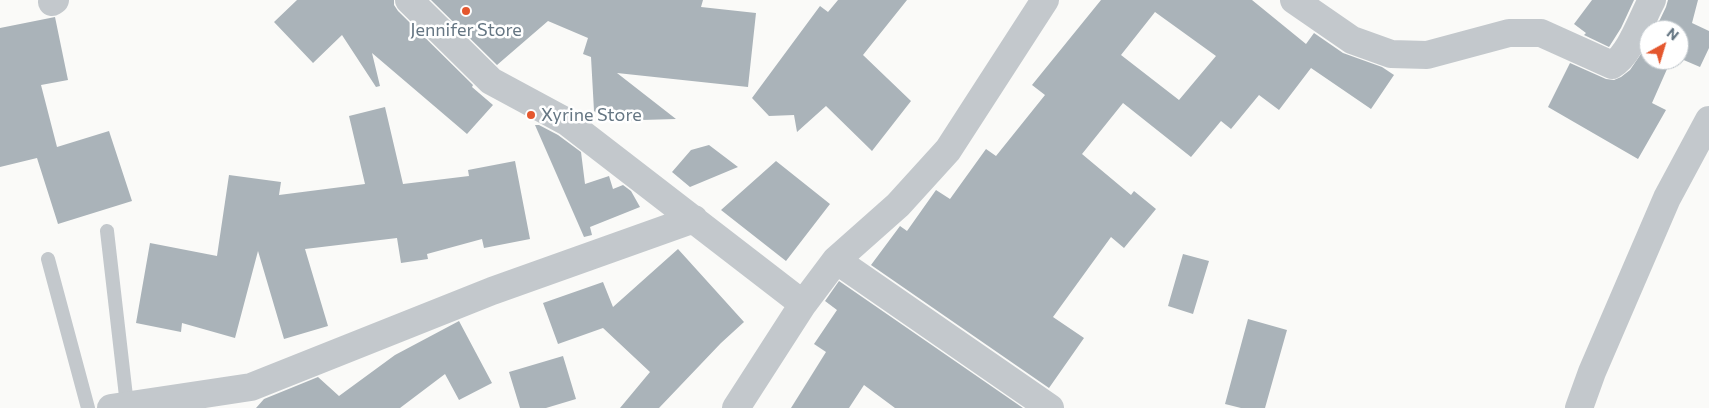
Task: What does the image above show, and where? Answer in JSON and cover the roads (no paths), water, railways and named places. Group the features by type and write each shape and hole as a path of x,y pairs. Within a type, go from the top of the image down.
{"street":[{"path":"409,0 491,81 567,122 803,304"},
{"path":"736,408 803,304 836,260 898,205 948,150 1045,0"},
{"path":"1294,0 1352,40 1391,54 1427,54 1509,33 1541,33 1612,65 1618,61 1628,48 1652,0"},
{"path":"1578,408 1667,198 1709,120"},
{"path":"119,406 251,387 492,291 694,219"},
{"path":"836,260 1050,408"}],"lane":[{"path":"107,232 119,406"},
{"path":"48,259 88,408"}],"place":[{"name":"Jennifer Store","path":"466,11"},
{"name":"Xyrine Store","path":"531,115"}]}
